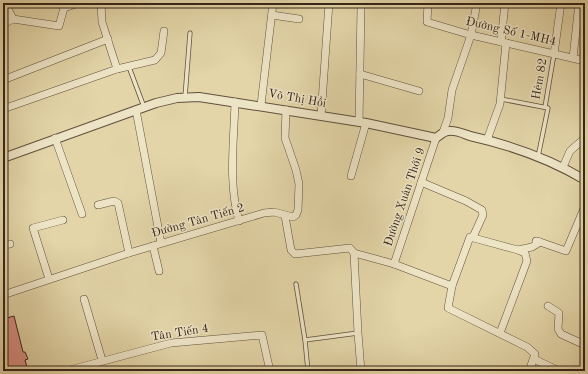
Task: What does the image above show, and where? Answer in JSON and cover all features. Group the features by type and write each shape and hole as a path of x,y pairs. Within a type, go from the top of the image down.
{"street":[{"path":"5,3 13,19"},
{"path":"3,24 13,19 59,26 62,5 79,3"},
{"path":"101,3 102,22 117,69"},
{"path":"261,105 273,3"},
{"path":"321,116 329,3"},
{"name":"Đường Số 1-MH4","path":"428,3 427,22 471,35 585,61"},
{"path":"443,132 448,118 452,90 471,35 477,3"},
{"path":"487,140 501,99 505,3"},
{"path":"554,54 561,3"},
{"path":"573,58 579,3 585,4"},
{"path":"351,176 363,122 360,74 361,8"},
{"path":"272,15 299,19"},
{"path":"3,109 117,69 151,62 158,57 164,31"},
{"path":"3,80 108,39"},
{"path":"360,74 419,91"},
{"name":"Võ Thị Hồi","path":"3,158 140,108 186,97 199,97 261,105 363,122 436,138"},
{"path":"235,102 233,181 235,207 239,221"},
{"path":"140,108 161,243"},
{"path":"286,110 285,138 296,170 299,184 298,210 296,215 292,217 285,216 291,250 295,254 350,248 354,253 361,371"},
{"path":"436,138 443,132 450,130 487,140 563,167 585,180"},
{"path":"55,138 82,214"},
{"name":"Đường Xuân Thới 9","path":"394,264 436,138"},
{"path":"563,167 570,151 585,138"},
{"path":"421,182 466,201 482,210 483,215 473,237 470,238 452,286 448,308 527,347 535,354 529,371"},
{"path":"98,205 114,201 118,203 129,253"},
{"path":"518,250 532,247 538,242 566,251 585,206"},
{"name":"Đường Tân Tiến 2","path":"3,294 161,243 239,221 274,212 285,216"},
{"path":"49,279 33,228 63,220"},
{"path":"473,237 498,246 525,253 527,261 500,333"},
{"path":"153,246 159,271"},
{"path":"354,253 394,264 452,286"},
{"path":"84,299 102,360"},
{"path":"548,306 559,312 558,329 561,334 585,345"},
{"name":"Tân Tiến 4","path":"66,371 102,360 171,343 262,335 270,371"},
{"path":"534,358 558,371"}],"lane":[{"path":"186,97 190,33"},
{"name":"Hẻm 82","path":"538,158 548,111 548,108 545,107 554,54"},
{"path":"129,66 140,108"},
{"path":"501,99 545,107"},
{"path":"296,284 305,340 308,371"},
{"path":"305,340 358,333"}],"building":[{"path":"14,316 23,352 25,352 28,359 25,360 28,371 11,371 3,356 3,319"}]}
